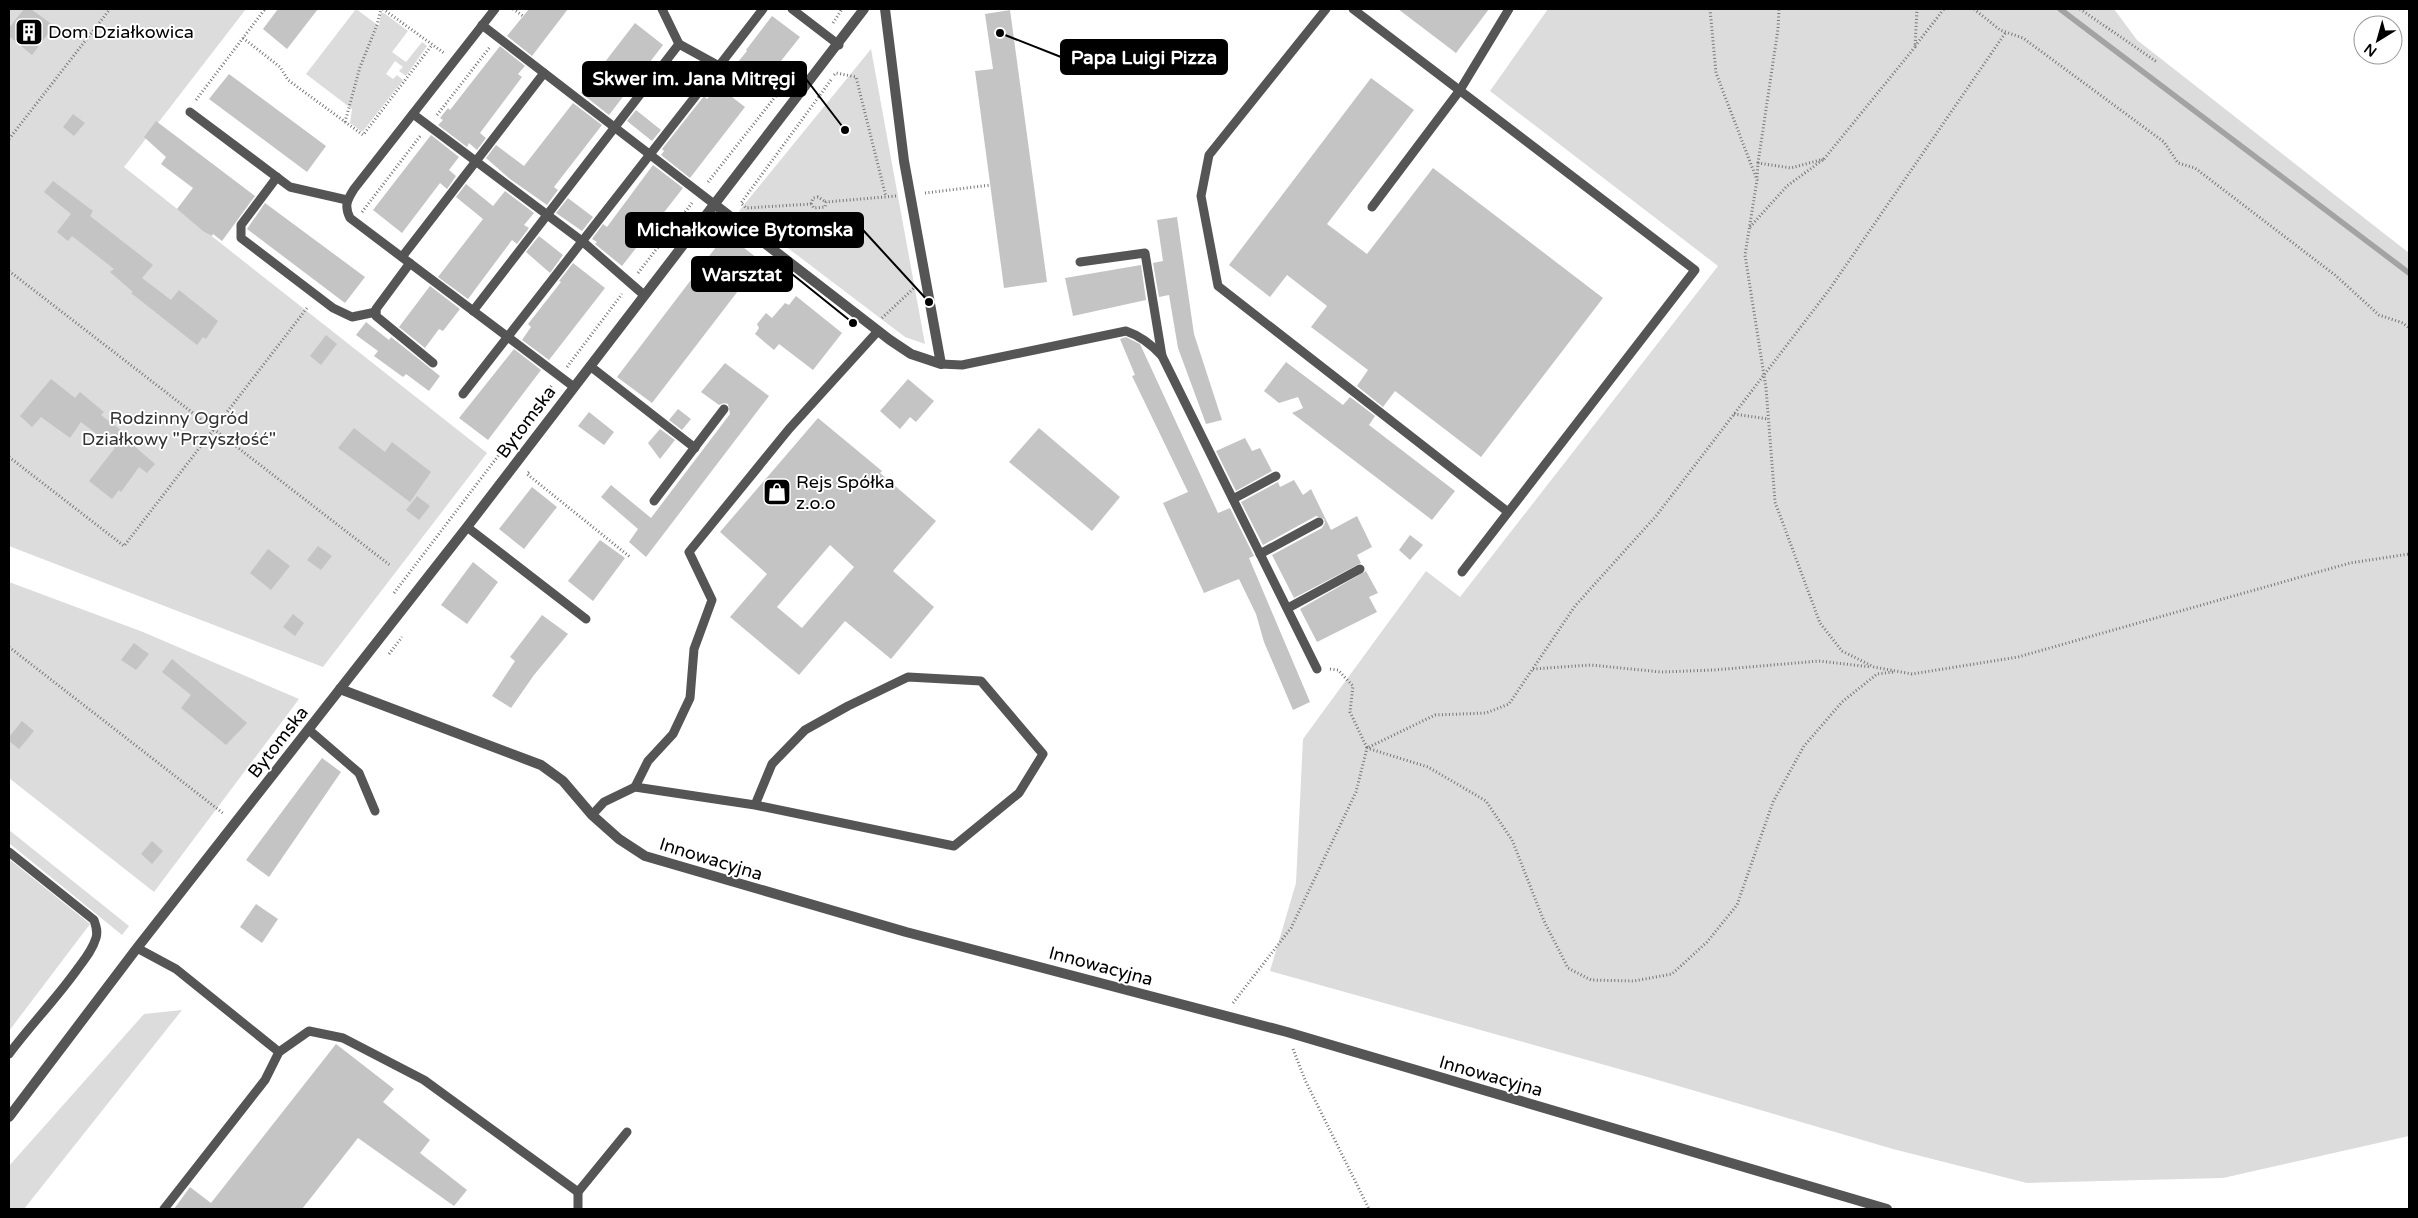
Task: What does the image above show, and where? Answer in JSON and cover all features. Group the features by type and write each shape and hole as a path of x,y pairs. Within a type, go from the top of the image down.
{"street":[{"name":"Bytomska","path":"9,1117 137,948 467,527 864,9"},
{"path":"714,204 911,354 941,364 910,195 885,9"},
{"name":"Innowacyjna","path":"340,689 540,764 563,781 592,816 619,839 645,856 916,934 1286,1032 1887,1209"}],"lane":[{"path":"190,112 290,187 347,200 495,9"},
{"path":"662,9 679,44 719,66"},
{"path":"463,394 763,9"},
{"path":"792,9 839,44"},
{"path":"1326,9 1209,154 1201,196 1218,286 1508,512"},
{"path":"1353,9 1694,270 1462,572"},
{"path":"1372,207 1460,90 1510,9"},
{"path":"482,25 714,204"},
{"path":"473,311 679,44"},
{"path":"402,257 544,73"},
{"path":"413,114 582,241 644,295"},
{"path":"277,177 242,225 241,238 333,308 352,317 376,312"},
{"name":"Bytomska","path":"347,200 346,210 350,218 574,387"},
{"path":"1080,262 1145,253 1162,356"},
{"path":"410,263 376,309 376,316 433,363"},
{"path":"635,787 648,760 673,734 690,698 694,649 712,600 689,552 789,429 875,328"},
{"path":"941,364 962,365 1126,331 1152,344 1162,356 1318,669"},
{"path":"590,366 695,448"},
{"path":"654,501 724,409"},
{"path":"1233,499 1276,476"},
{"path":"1260,554 1319,522"},
{"path":"467,527 586,619"},
{"path":"1288,608 1360,570"},
{"path":"592,816 604,802 635,787 755,805 954,846 1019,793 1043,754 981,681 908,677 848,706 805,730 772,764 755,805"},
{"path":"309,730 359,772 375,811"},
{"path":"9,852 94,920 97,928 91,951 56,998 27,1030 9,1054"},
{"path":"137,948 176,970 279,1052"},
{"path":"164,1209 264,1080 279,1052 310,1031 343,1038 424,1080 578,1192"},
{"path":"578,1209 578,1192 627,1132"}],"path":[{"path":"9,139 110,9"},
{"path":"194,103 265,9"},
{"path":"345,122 360,67 382,9 454,61"},
{"path":"513,9 522,16"},
{"path":"1710,9 1716,73 1757,180"},
{"path":"1779,9 1778,29 1745,255 1764,374 1775,502 1820,622 1842,651 1874,667"},
{"path":"1915,47 1917,9"},
{"path":"1750,227 1787,186 1824,160 1944,9"},
{"path":"1974,9 2000,30 2023,38 2164,142 2178,163 2195,168 2203,174 2335,275 2379,315 2403,323 2409,328"},
{"path":"2080,9 2157,62"},
{"path":"1367,748 1435,716 1486,713 1509,704 1575,606 1656,516 1829,290 2006,32"},
{"path":"243,38 280,67 288,80 363,135 432,45"},
{"path":"391,598 559,376 797,69"},
{"path":"826,202 825,207 820,209 814,208 811,204 746,208 741,203 836,73 856,77 886,197"},
{"path":"1758,163 1791,168 1824,160"},
{"path":"811,204 813,198 818,197 826,202 910,195 990,185"},
{"path":"9,271 391,566"},
{"path":"875,328 925,278"},
{"path":"9,457 124,546 307,308"},
{"path":"1733,414 1768,419"},
{"path":"533,466 527,474 630,557"},
{"path":"1532,669 1591,665 1670,672 1819,661 1874,667 1912,674 2018,658 2350,563 2409,554"},
{"path":"9,647 226,816"},
{"path":"1223,1016 1290,928 1356,792 1367,748 1350,712 1353,686 1338,670 1318,669"},
{"path":"1367,748 1428,767 1486,801 1512,840 1544,922 1568,968 1591,980 1634,981 1672,974 1707,942 1737,905 1772,802 1804,746 1842,702 1877,674 1896,671"},
{"path":"1286,1032 1305,1080 1369,1209"}],"green space":[{"name":"Rodzinny Ogród Działkowy \"Przyszłość\"","path":"9,9 246,9 124,167 487,453 323,667 9,546"},
{"path":"356,9 379,26 381,13 384,13 408,31 392,52 406,62 422,42 427,46 406,76 399,71 403,67 395,61 386,74 393,79 397,75 403,80 363,131 350,123 352,109 306,74"},
{"path":"1548,9 2114,9 2137,40 2409,253 2409,1136 2223,1178 2027,1183 1893,1149 1644,1076 1270,971 1296,883 1303,739 1426,571 1460,597 1718,266 1490,91"},
{"path":"871,49 925,344 905,337 739,211"},
{"path":"9,582 143,632 299,699 154,892 9,778"},
{"path":"9,830 129,926 122,935 9,843"},
{"path":"9,859 90,924 9,1031"},
{"path":"182,1010 24,1209 9,1209 9,1166 144,1014"}],"building":[{"name":"Dom Działkowica","path":"24,9 31,9 54,26 32,55 9,36 9,28"},
{"path":"278,9 318,9 287,49 263,29"},
{"path":"529,9 568,9 532,56 507,36"},
{"path":"1398,9 1489,9 1456,53"},
{"path":"1010,10 1047,282 1004,288 975,71 993,69 985,14"},
{"path":"772,16 800,37 773,71 761,62 732,97 745,107 690,178 661,155 664,151 662,149 704,96 707,99 747,51"},
{"path":"635,23 663,45 609,115 581,93"},
{"path":"500,46 525,66 518,74 522,77 480,133 486,138 477,150 469,143 467,147 438,125 443,120 440,118 448,108 450,110"},
{"path":"229,74 326,146 307,172 209,99"},
{"path":"1371,78 1414,110 1327,224 1367,254 1433,168 1603,298 1481,457 1395,391 1383,407 1357,386 1368,370 1311,327 1327,306 1287,275 1270,297 1229,265"},
{"path":"573,103 602,125 554,187 558,190 547,205 510,179 486,158 496,145 524,166"},
{"path":"636,110 661,130 652,141 627,121"},
{"path":"73,114 85,123 74,136 63,127"},
{"path":"156,121 255,196 222,241 213,234 212,236 203,231 177,209 193,188 161,164 166,157 144,137"},
{"path":"431,135 459,157 449,170 456,176 447,189 440,183 402,233 373,210"},
{"path":"653,165 683,188 622,266 595,244 597,242 592,239 603,224 607,227"},
{"path":"53,181 93,211 90,216 153,265 142,278 171,300 179,290 218,321 206,339 203,337 197,345 131,293 133,292 110,272 114,269 72,236 68,241 57,232 71,214 44,192"},
{"path":"466,184 493,206 505,191 534,213 524,225 529,228 517,244 512,240 468,299 438,277 483,219 456,197"},
{"path":"568,198 593,217 582,231 556,213"},
{"path":"265,203 365,277 345,303 247,229"},
{"path":"1177,217 1194,334 1222,420 1206,424 1178,348 1169,295 1159,297 1153,263 1163,261 1157,220"},
{"path":"726,234 761,261 652,403 617,377"},
{"path":"539,236 563,255 550,273 526,252"},
{"path":"573,263 605,288 549,360 522,340 531,327 528,324 561,282 559,281"},
{"path":"1141,265 1146,300 1073,316 1065,278"},
{"path":"430,286 460,309 443,331 439,329 425,348 399,327"},
{"path":"796,296 842,333 813,370 779,344 774,350 755,334 759,328 757,324 766,313 772,318 785,303 789,305"},
{"path":"366,322 389,340 391,337 440,376 429,391 406,374 403,377 374,356 378,351 356,335"},
{"path":"326,335 337,344 321,365 310,356"},
{"path":"1126,337 1140,344 1218,513 1230,508 1254,556 1249,558 1310,702 1293,710 1264,642 1256,614 1239,579 1204,593 1163,503 1188,492 1132,376 1135,375 1120,339"},
{"path":"514,349 541,370 488,440 459,418"},
{"path":"1286,362 1343,405 1350,397 1375,416 1369,425 1455,491 1432,520 1292,413 1303,408 1298,397 1279,403 1264,391"},
{"path":"725,363 769,396 646,557 629,542 638,529 601,497 611,485 651,518 730,414 728,404 719,405 701,392"},
{"path":"51,379 75,398 80,392 104,412 101,415 127,435 125,438 155,464 147,473 139,467 121,492 119,490 112,499 89,481 115,448 81,422 70,438 41,417 32,427 20,416"},
{"path":"908,379 934,401 916,422 910,417 900,429 880,411"},
{"path":"678,409 691,419 682,430 669,420"},
{"path":"589,412 614,432 604,445 578,426"},
{"path":"818,418 882,471 880,473 936,521 893,571 934,607 891,659 845,621 799,675 730,617 767,574 720,532","holes":["830,545 854,567 802,628 777,607"]},
{"path":"354,428 385,452 392,442 431,472 410,502 338,448"},
{"path":"1039,428 1120,497 1092,531 1009,462"},
{"path":"660,429 675,440 660,459 648,443"},
{"path":"1245,438 1252,451 1260,448 1272,471 1236,491 1216,451"},
{"path":"1294,480 1303,495 1311,489 1331,530 1357,516 1372,547 1357,555 1361,563 1294,598 1272,555 1322,528 1325,523 1324,519 1316,516 1263,545 1241,502 1278,482 1280,487"},
{"path":"532,487 557,507 524,549 499,529"},
{"path":"417,496 430,506 419,520 406,510"},
{"path":"1410,535 1423,545 1410,560 1399,550"},
{"path":"600,540 625,558 593,601 568,581"},
{"path":"318,546 332,556 321,570 307,560"},
{"path":"268,549 290,566 271,590 250,573"},
{"path":"473,562 498,582 467,624 441,605"},
{"path":"1366,571 1378,593 1369,597 1377,612 1317,642 1300,609"},
{"path":"293,614 304,623 295,636 283,627"},
{"path":"542,615 568,634 534,675 511,708 492,696 515,661 510,657"},
{"path":"134,643 149,654 136,670 121,660"},
{"path":"172,659 247,723 226,745 181,708 191,695 162,672"},
{"path":"22,721 34,731 19,749 9,741 9,737"},
{"path":"322,758 341,772 269,877 246,860"},
{"path":"152,841 163,851 152,864 141,854"},
{"path":"256,904 278,919 262,943 240,927"},
{"path":"336,1044 394,1089 383,1102 430,1140 420,1153 467,1190 454,1206 358,1138 302,1209 174,1209 190,1187 211,1203"}],"waterway":[{"path":"2060,9 2409,273"}],"place":[{"name":"Dom Działkowica","path":"29,32"},
{"name":"Papa Luigi Pizza","path":"1000,33"},
{"name":"Skwer im. Jana Mitręgi","path":"845,130"},
{"name":"Michałkowice Bytomska","path":"929,302"},
{"name":"Warsztat","path":"853,323"},
{"name":"Rejs Spółka z.o.o","path":"777,492"}]}
